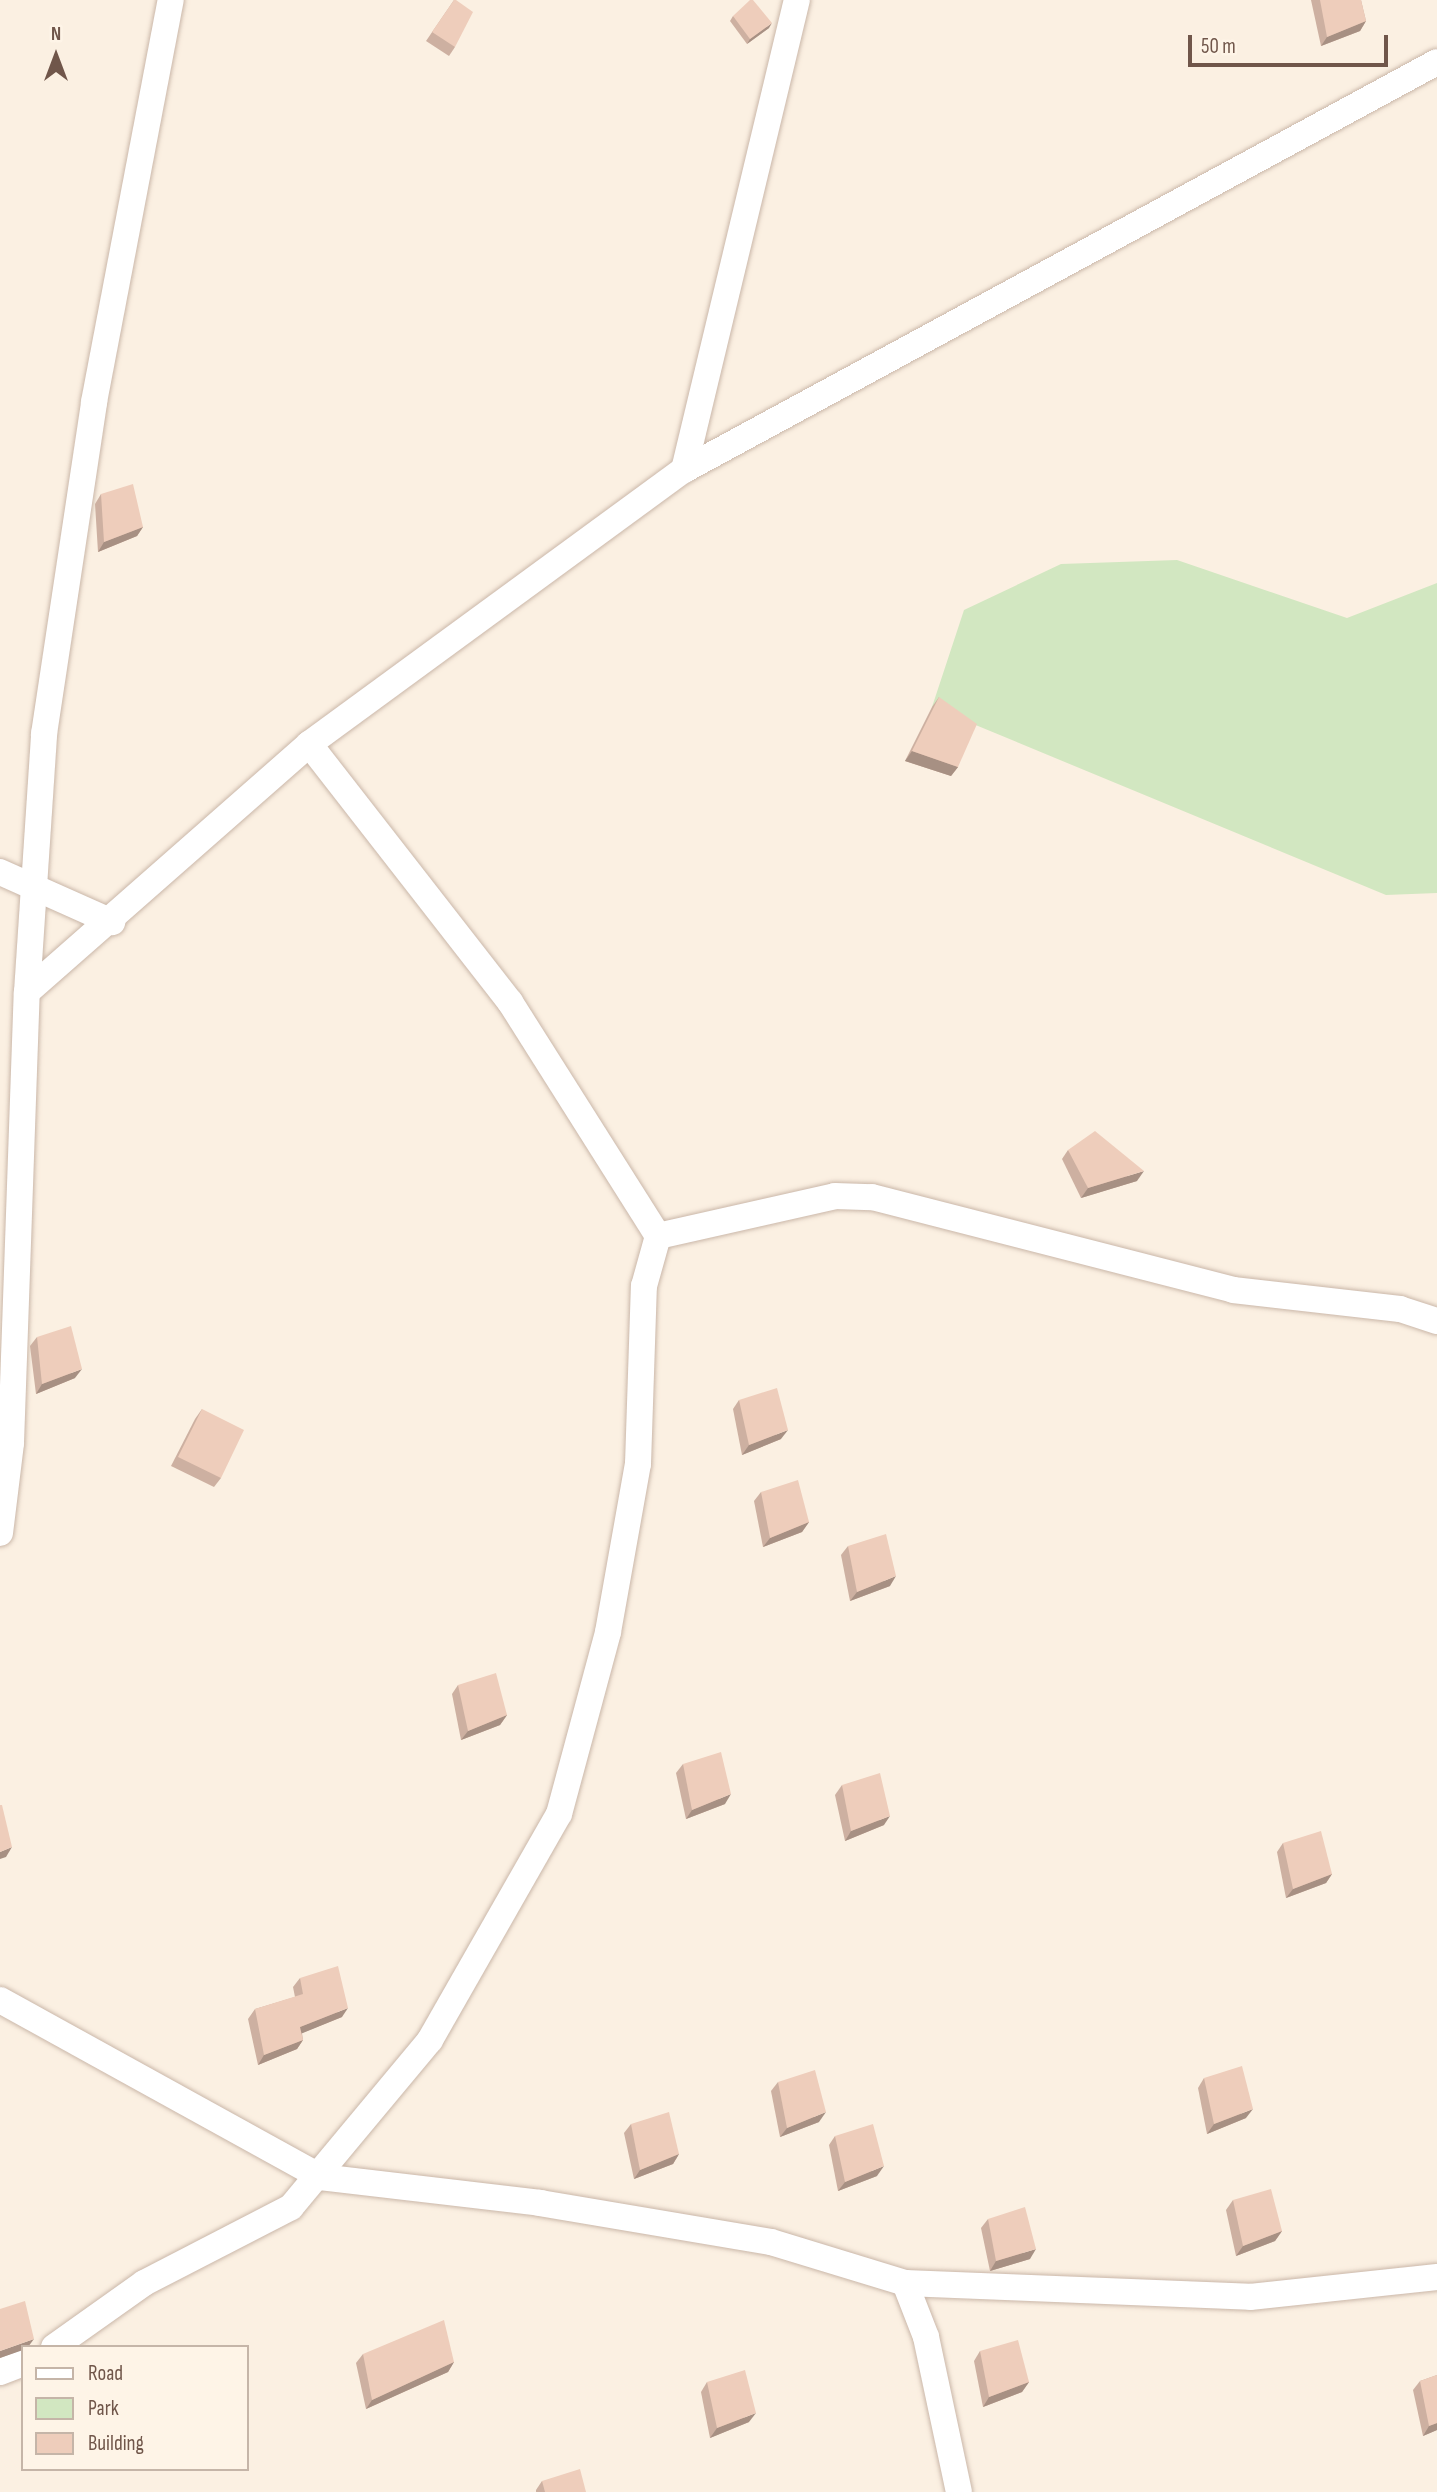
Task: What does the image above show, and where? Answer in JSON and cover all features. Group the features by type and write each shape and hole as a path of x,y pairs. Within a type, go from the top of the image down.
{"street":[{"path":"0,1533 11,1443 27,992 44,734 94,402 171,0"},
{"path":"684,470 797,0"},
{"path":"27,992 112,922 309,744 684,470 1437,62"},
{"path":"57,2345 144,2283 291,2207 320,2176 430,2040 559,1814 608,1632 638,1464 644,1286 657,1236 510,1002 309,744"},
{"path":"0,872 112,922"},
{"path":"657,1236 835,1196 872,1197 1050,1238 1233,1290 1400,1309 1437,1321"},
{"path":"0,2000 320,2176 540,2203 771,2242 905,2283 1250,2297 1437,2277"},
{"path":"905,2283 926,2337 959,2492"},
{"path":"0,2372 21,2364"}],"green space":[{"path":"1177,560 1347,618 1437,583 1437,893 1386,895 932,707 964,610 1061,564"}],"building":[{"path":"454,0 473,12 455,47 432,32"},
{"path":"753,0 772,23 750,39 733,16"},
{"path":"1320,0 1361,0 1366,21 1327,37"},
{"path":"133,484 143,527 104,542 101,494"},
{"path":"939,697 977,724 958,767 912,751"},
{"path":"1095,1131 1144,1171 1088,1188 1068,1150"},
{"path":"71,1326 82,1369 42,1384 37,1337"},
{"path":"777,1388 788,1430 749,1445 739,1400"},
{"path":"202,1409 244,1430 221,1478 178,1457"},
{"path":"798,1480 809,1522 770,1538 761,1492"},
{"path":"886,1534 896,1576 857,1592 848,1546"},
{"path":"496,1673 507,1715 468,1731 458,1685"},
{"path":"721,1752 731,1794 692,1810 683,1764"},
{"path":"880,1773 890,1816 851,1831 842,1785"},
{"path":"0,1805 12,1847 0,1852"},
{"path":"1321,1831 1332,1874 1293,1889 1283,1843"},
{"path":"338,1966 348,2008 300,2027 303,2040 264,2055 255,2009 303,1994 300,1978"},
{"path":"1242,2066 1253,2109 1214,2124 1204,2078"},
{"path":"815,2070 826,2112 787,2128 778,2082"},
{"path":"669,2112 679,2154 640,2170 631,2124"},
{"path":"873,2124 884,2166 845,2182 835,2136"},
{"path":"1271,2189 1282,2231 1243,2246 1233,2200"},
{"path":"1025,2207 1036,2249 996,2261 988,2219"},
{"path":"25,2301 34,2339 0,2351 0,2309"},
{"path":"444,2320 454,2362 372,2400 363,2354"},
{"path":"1018,2340 1029,2382 989,2397 980,2351"},
{"path":"745,2370 756,2413 717,2428 707,2382"},
{"path":"1437,2375 1437,2423 1429,2426 1420,2381"},
{"path":"580,2469 586,2492 545,2492 542,2481"}]}
